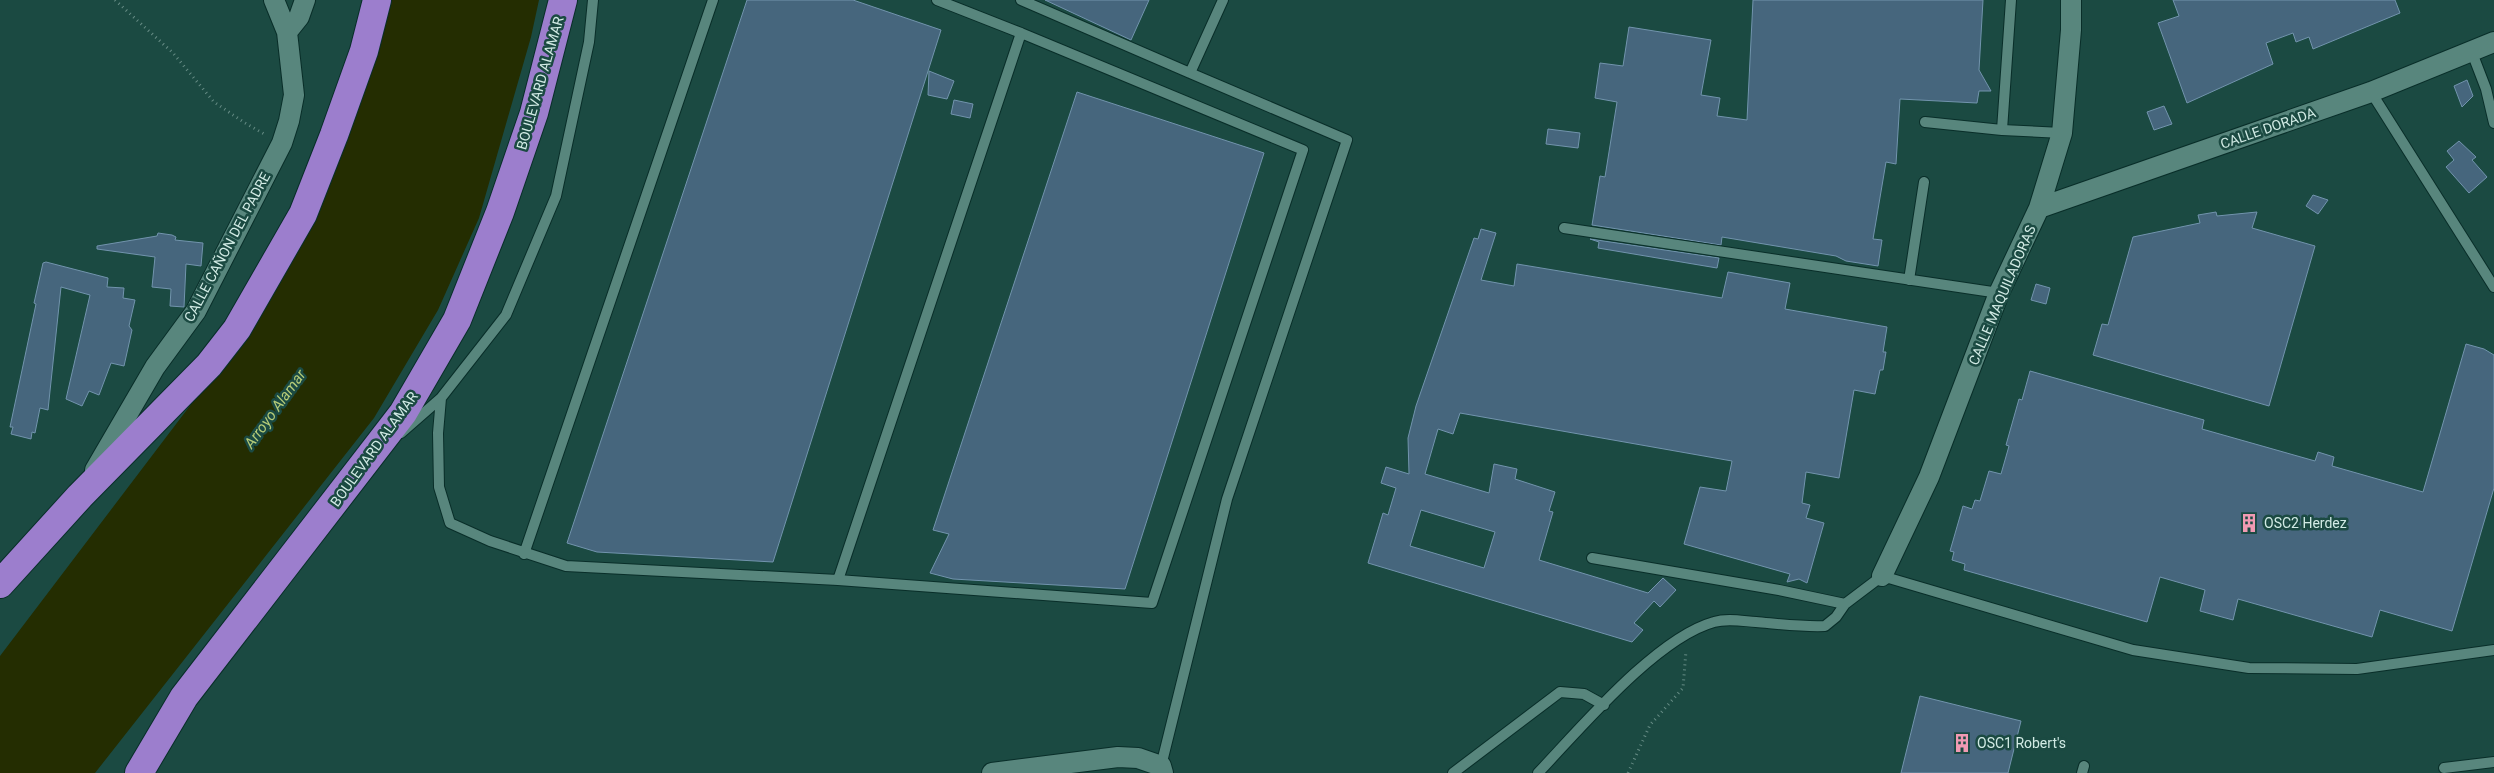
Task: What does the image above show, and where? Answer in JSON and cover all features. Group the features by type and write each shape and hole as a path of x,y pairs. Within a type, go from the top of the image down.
{"highway":[{"path":"0,584 80,496 209,365 237,329 303,214 364,51 377,0"},
{"name":"BOULEVARD ALAMAR","path":"138,773 184,697 403,413 457,320 500,212 531,122 563,0"}],"street":[{"name":"CALLE CAÑON DEL PADRE","path":"80,496 155,367 196,311 282,143 294,95 287,32 274,0"},
{"path":"287,32 299,17 305,0"},
{"name":"CALLE MAQUILADORAS","path":"1882,576 1928,478 2000,293 2039,208 2062,133 2071,30 2071,0"},
{"name":"CALLE DORADA","path":"2039,208 2371,92 2494,42"},
{"path":"992,773 1118,757 1138,758 1162,770"}],"lane":[{"path":"359,470 441,398 506,315 556,196 589,42 593,0"},
{"path":"524,554 713,0"},
{"path":"441,398 438,433 439,487 450,523 524,554 566,566 838,580 1152,603 1303,150 937,0"},
{"path":"1022,0 1347,140 1227,499 1162,770"},
{"path":"1190,73 1223,0"},
{"path":"2002,130 2011,0"},
{"path":"838,580 1021,33"},
{"path":"2471,50 2486,89 2494,123"},
{"path":"2371,92 2494,287"},
{"path":"1925,122 2002,130 2062,133"},
{"path":"1909,280 1924,182"},
{"path":"1564,228 2000,293"},
{"path":"1592,558 1779,590 1845,604"},
{"path":"1538,773 1604,705 1654,658 1677,640 1698,628 1715,622 1734,620 1825,626 1836,617 1845,604 1882,576 2133,650 2248,668 2357,669 2494,650"},
{"path":"1453,773 1560,692 1584,694 1604,705"},
{"path":"2444,768 2494,762"}],"path":[{"path":"115,0 173,53 214,102 245,123 282,143"},
{"path":"1628,773 1650,725 1683,688 1688,638 1698,628"}],"water":[{"name":"Arroyo Alamar","path":"381,0 539,0 531,37 479,218 438,310 374,418 95,773 0,773 0,656 258,316"}],"building":[{"path":"747,0 853,0 941,30 773,562 597,552 567,543"},
{"path":"1045,0 1149,0 1131,40"},
{"path":"1753,0 1983,0 1979,70 1991,91 1979,91 1977,103 1900,99 1896,164 1886,162 1873,239 1882,240 1878,266 1846,261 1836,256 1722,237 1721,245 1592,225 1600,176 1605,177 1617,102 1595,98 1600,63 1623,66 1629,27 1711,40 1701,95 1720,98 1717,116 1747,120"},
{"path":"2173,0 2395,0 2400,13 2313,49 2309,37 2296,42 2293,33 2266,43 2273,64 2187,103 2158,23 2179,16"},
{"path":"929,71 954,81 947,99 928,95"},
{"path":"2467,80 2473,96 2462,107 2454,86"},
{"path":"1077,92 1264,153 1125,589 953,579 930,573 949,534 933,530"},
{"path":"954,100 973,104 970,118 951,114"},
{"path":"2164,106 2172,124 2154,130 2147,112"},
{"path":"1548,129 1580,133 1578,148 1546,144"},
{"path":"2459,141 2476,157 2472,160 2487,177 2469,193 2446,167 2454,160 2447,151"},
{"path":"2313,195 2328,200 2318,214 2306,206"},
{"path":"2216,212 2217,216 2257,212 2252,228 2315,246 2269,406 2093,355 2102,324 2108,325 2133,237 2200,223 2198,215"},
{"path":"1481,229 1496,233 1481,280 1514,286 1517,264 1722,298 1728,272 1790,283 1785,309 1887,327 1883,352 1886,352 1883,370 1880,370 1875,394 1854,390 1839,478 1806,472 1802,503 1810,505 1806,518 1824,523 1807,583 1799,579 1787,582 1790,574 1684,544 1700,487 1726,491 1732,461 1460,413 1453,434 1438,429 1425,474 1489,493 1494,464 1517,469 1515,479 1555,492 1549,511 1553,512 1539,560 1648,593 1663,578 1676,590 1660,607 1654,601 1634,623 1643,630 1632,642 1368,563 1383,513 1388,515 1396,488 1381,483 1386,467 1409,474 1408,438 1416,406 1474,238 1478,239","holes":["1421,510 1495,532 1484,568 1410,546"]},
{"path":"158,233 172,235 176,237 175,240 203,243 201,266 186,264 184,307 170,306 171,289 152,287 155,257 97,249 97,246 157,236"},
{"path":"1590,239 1719,258 1717,268 1598,248 1599,242"},
{"path":"46,262 108,278 107,287 124,288 123,298 135,300 129,326 132,330 124,366 111,363 99,395 89,391 82,406 66,399 90,295 61,287 48,410 40,408 35,433 32,432 31,439 11,434 13,427 10,427 36,304 34,303 43,263"},
{"path":"2036,284 2050,288 2046,304 2031,300"},
{"path":"2466,344 2484,349 2494,355 2494,488 2452,631 2380,610 2372,637 2238,599 2233,620 2200,611 2205,590 2160,577 2147,622 1964,570 1965,564 1952,560 1954,552 1950,551 1963,506 1972,509 1975,500 1980,501 1989,471 2001,474 2009,446 2006,445 2019,399 2022,400 2030,371 2204,420 2202,429 2315,461 2318,452 2334,457 2332,466 2423,492"},
{"name":"OSC1 Robert's","path":"1920,696 2021,721 2008,773 1901,773"}],"place":[{"name":"OSC2 Herdez","path":"2249,523"},
{"name":"OSC1 Robert's","path":"1962,743"}]}
